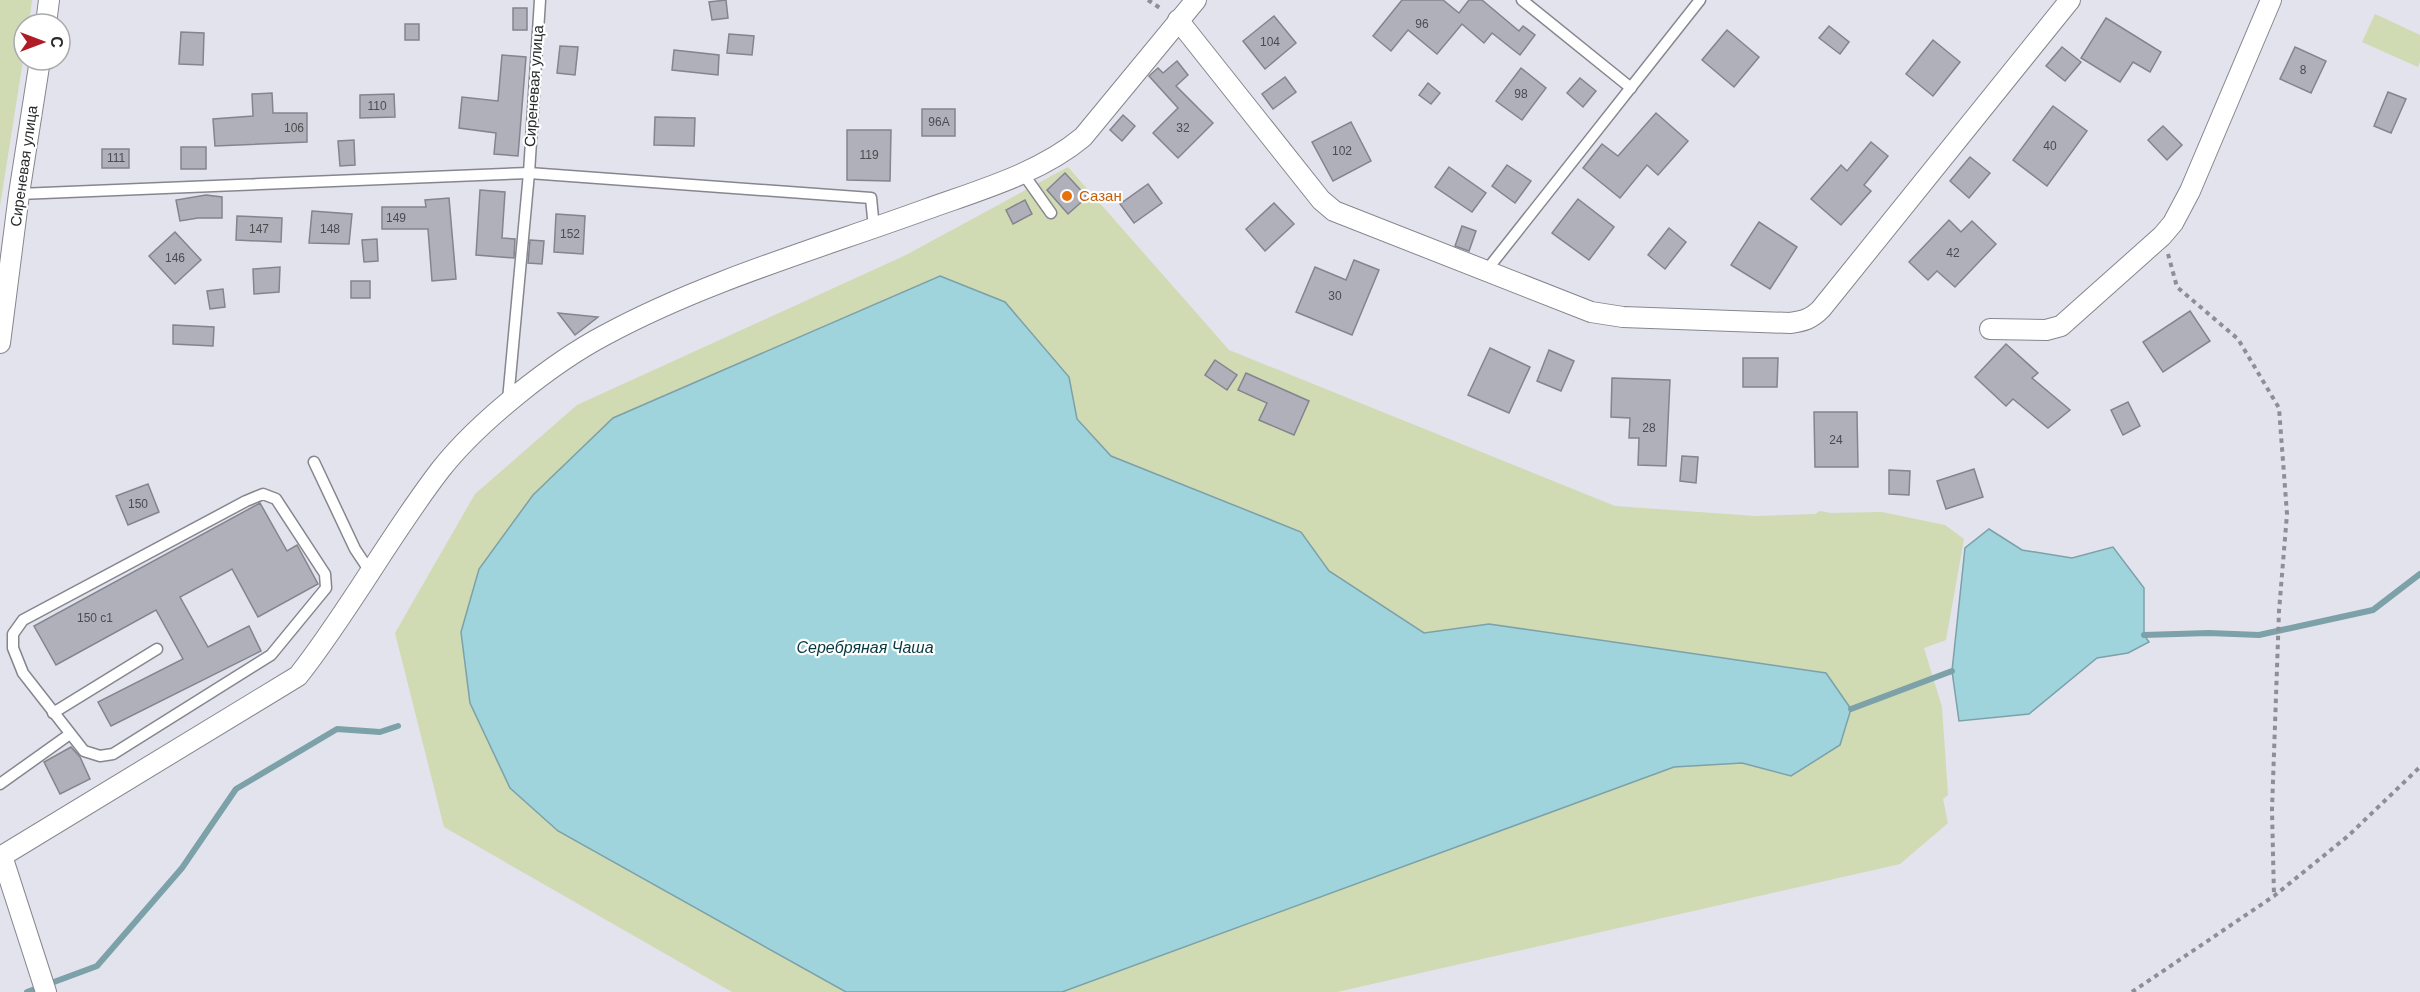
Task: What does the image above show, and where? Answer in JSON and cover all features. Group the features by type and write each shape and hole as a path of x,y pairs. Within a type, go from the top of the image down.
{"street":[{"path":"43,984 1,852 298,676 320,648 442,468 471,436 508,404 545,374 604,336 667,305 994,185 1063,154 1083,137 1196,0"},
{"path":"1178,20 1321,200 1334,211 1591,312 1609,316 1790,322 1813,317 2070,0"},
{"path":"1990,329 2046,330 2061,326 2162,236 2173,223 2190,191 2271,0"},
{"name":"Сиреневая улица","path":"0,343 19,194 38,72"}],"lane":[{"name":"Сиреневая улица","path":"508,404 529,173 540,0"},
{"path":"1522,0 1631,88"},
{"path":"1486,272 1700,0"},
{"path":"1022,172 1051,213"},
{"path":"19,194 529,173 871,198 874,228"},
{"path":"314,462 355,549 371,573"},
{"path":"263,494 276,499 325,574 326,588 271,655 113,754 100,756 84,751 70,734 22,673 12,648 13,634 22,620 246,501 263,494"},
{"path":"53,713 157,649"},
{"path":"0,784 70,734"}],"path":[{"path":"2162,236 2178,287 2238,339 2279,408 2287,514 2279,611 2272,810 2274,896"},
{"path":"2132,992 2274,896 2349,836 2420,767"}],"green space":[{"path":"0,0 32,0 30,12 12,12 12,72 21,72 0,206"},
{"path":"2375,14 2420,35 2418,67 2362,42"},
{"name":"Серебряная Чаша","path":"1068,167 1229,350 1615,506 1755,516 1815,514 1820,511 1831,513 1882,512 1945,525 1964,539 1946,640 1924,648 1942,707 1948,795 1943,799 1948,823 1900,864 1337,992 732,992 444,827 395,633 475,494 577,405 906,255"}],"water":[{"name":"Серебряная Чаша","path":"940,276 1005,302 1069,377 1077,419 1111,456 1301,532 1329,571 1424,633 1489,624 1826,673 1851,709 1840,745 1791,776 1742,763 1674,767 1062,992 846,992 558,831 510,788 470,703 461,632 479,569 533,495 613,418"},
{"path":"1989,529 2022,550 2072,558 2113,547 2144,588 2144,635 2149,642 2128,653 2097,658 2029,714 1959,721 1952,671 1965,548"}],"building":[{"path":"726,0 728,18 712,20 709,2"},
{"path":"1402,0 1443,0 1459,13 1469,0 1482,0 1519,31 1523,26 1535,35 1520,55 1492,33 1484,43 1462,24 1437,54 1408,30 1391,51 1373,36"},
{"path":"513,8 527,8 527,30 513,30"},
{"path":"1274,16 1296,43 1265,69 1243,41"},
{"path":"2106,18 2161,52 2150,72 2133,62 2120,82 2081,58"},
{"path":"405,24 419,24 419,40 405,40"},
{"path":"1829,26 1849,42 1840,54 1819,38"},
{"path":"1727,30 1759,57 1734,87 1702,60"},
{"path":"181,32 204,33 203,65 179,64"},
{"path":"729,34 754,36 752,55 727,53"},
{"path":"1933,40 1960,62 1933,96 1906,74"},
{"path":"560,46 578,47 575,75 557,73"},
{"path":"2062,47 2081,62 2065,81 2046,66"},
{"path":"2295,47 2326,61 2311,93 2280,79"},
{"path":"674,50 719,55 718,75 672,70"},
{"path":"502,55 526,57 518,156 494,154 496,133 459,128 462,97 498,101"},
{"path":"1177,61 1188,75 1176,86 1213,123 1178,158 1153,133 1178,108 1149,76 1158,68 1163,73"},
{"path":"1521,68 1546,88 1522,120 1496,101"},
{"path":"1285,77 1296,92 1273,109 1262,94"},
{"path":"1580,78 1596,91 1583,107 1567,93"},
{"path":"1428,83 1440,93 1431,104 1419,95"},
{"path":"2388,92 2406,99 2391,133 2374,126"},
{"path":"272,93 273,113 307,113 307,142 215,146 213,119 253,116 252,94"},
{"path":"394,94 395,117 360,118 360,95"},
{"path":"2053,106 2087,131 2047,186 2013,160"},
{"path":"922,109 955,109 955,136 922,136"},
{"path":"1656,113 1688,141 1658,175 1647,165 1620,198 1583,168 1602,144 1618,156"},
{"path":"1123,115 1135,126 1122,141 1110,130"},
{"path":"655,117 695,118 694,146 654,145"},
{"path":"1351,122 1371,161 1333,181 1312,142"},
{"path":"2163,126 2182,145 2167,160 2148,140"},
{"path":"847,130 891,130 890,181 847,180"},
{"path":"354,140 355,165 340,166 338,141"},
{"path":"1871,142 1888,156 1864,185 1871,191 1841,225 1811,199 1841,165 1847,171"},
{"path":"181,147 206,147 206,169 181,169"},
{"path":"102,149 129,149 129,168 102,168"},
{"path":"1970,157 1990,173 1969,198 1950,181"},
{"path":"1507,165 1531,181 1515,203 1492,186"},
{"path":"1449,167 1486,193 1472,212 1435,187"},
{"path":"1065,173 1087,197 1068,214 1047,190"},
{"path":"1148,184 1162,203 1134,223 1120,204"},
{"path":"480,190 505,192 502,238 515,239 514,258 476,255"},
{"path":"206,195 222,197 222,218 180,221 176,200"},
{"path":"449,198 456,279 432,281 428,229 382,229 382,207 426,207 425,200"},
{"path":"1578,199 1614,227 1589,260 1552,233"},
{"path":"1025,200 1032,214 1013,224 1006,210"},
{"path":"1274,203 1294,224 1265,251 1246,229"},
{"path":"312,211 352,214 349,244 309,243"},
{"path":"556,214 585,216 583,254 554,252"},
{"path":"237,216 282,218 281,242 236,240"},
{"path":"1949,220 1961,232 1972,221 1996,244 1955,287 1937,271 1928,280 1909,262"},
{"path":"1759,222 1797,247 1770,289 1731,265"},
{"path":"1462,226 1476,231 1469,251 1455,246"},
{"path":"1669,228 1686,242 1665,269 1648,255"},
{"path":"175,232 201,260 175,284 149,256"},
{"path":"377,239 378,261 364,262 362,240"},
{"path":"530,240 544,241 542,264 528,263"},
{"path":"1354,260 1379,270 1352,335 1296,312 1315,267 1346,280"},
{"path":"280,267 279,292 254,294 253,269"},
{"path":"351,281 370,281 370,298 351,298"},
{"path":"223,289 225,307 210,309 207,291"},
{"path":"2190,311 2210,341 2163,372 2143,342"},
{"path":"558,313 598,317 575,335"},
{"path":"173,325 214,327 213,346 173,344"},
{"path":"2006,344 2038,373 2032,378 2070,410 2048,428 2013,399 2006,406 1975,377"},
{"path":"1490,348 1530,367 1509,413 1468,395"},
{"path":"1549,350 1574,361 1561,391 1537,381"},
{"path":"1743,358 1778,358 1777,387 1743,387"},
{"path":"1215,360 1237,375 1227,390 1205,375"},
{"path":"1246,373 1309,401 1294,435 1259,420 1267,403 1238,390"},
{"path":"1612,378 1670,380 1666,466 1638,465 1639,438 1629,438 1630,418 1611,417"},
{"path":"2128,402 2140,426 2123,435 2111,410"},
{"path":"1814,412 1857,412 1858,467 1815,467"},
{"path":"1682,456 1698,457 1696,483 1680,481"},
{"path":"1974,469 1983,497 1946,509 1937,481"},
{"path":"1889,470 1910,471 1909,495 1889,494"},
{"path":"148,484 159,512 128,525 116,496"},
{"path":"260,503 287,551 297,545 318,584 258,617 232,569 180,597 208,647 249,626 261,651 111,726 98,702 183,659 156,610 56,665 34,626"},
{"path":"71,747 80,757 90,779 60,794 44,762"}],"waterway":[{"path":"2144,635 2209,633 2259,635 2373,610 2420,574"},
{"path":"1851,709 1952,671"},
{"path":"27,992 97,966 182,868 236,789 337,729 380,732 398,726"}],"place":[{"name":"Сазан","path":"1067,196"}]}
